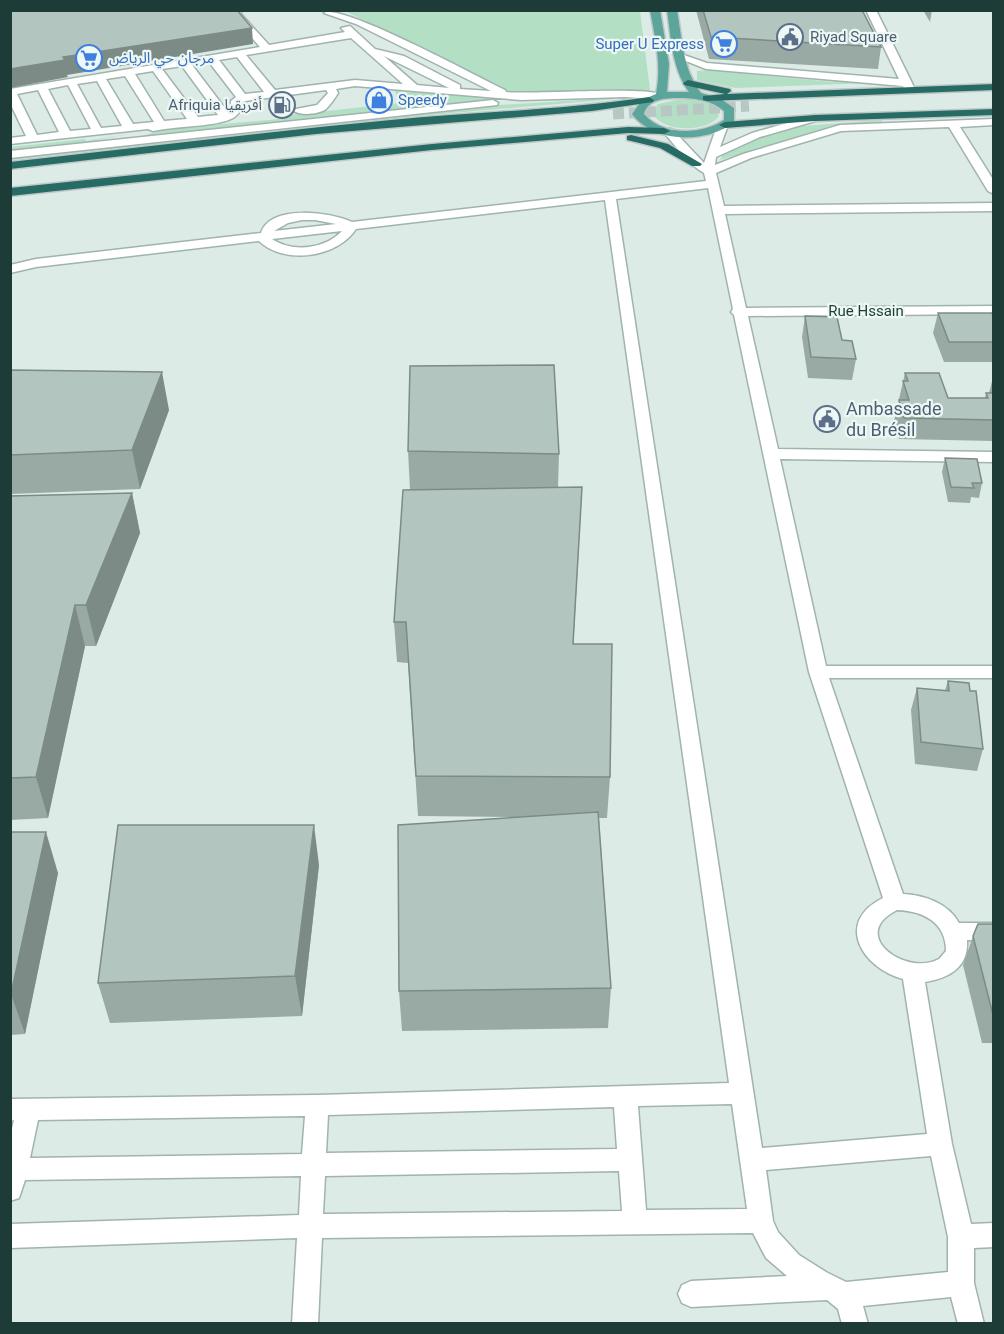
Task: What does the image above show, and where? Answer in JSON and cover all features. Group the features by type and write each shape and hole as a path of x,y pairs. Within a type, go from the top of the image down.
{"highway":[{"path":"686,78 729,91 793,91 824,94"},
{"path":"703,97 824,94 908,86 993,87"},
{"path":"993,96 751,109 993,104"},
{"path":"10,166 303,132 607,106 657,98"},
{"path":"723,127 815,118 911,119 993,112"},
{"path":"10,174 423,130 616,118 10,185"},
{"path":"10,192 432,147 636,130 666,131"},
{"path":"581,134 653,142 684,156 706,173"}],"main road":[{"path":"654,10 664,73 657,98"},
{"path":"672,10 686,78 703,97"},
{"path":"703,97 718,101 730,110 730,121 723,127 702,133 666,131 646,123 638,114 642,104 657,98 703,97"}],"street":[{"path":"238,10 235,13 267,50"},
{"path":"871,10 908,86"},
{"path":"328,12 412,87"},
{"path":"328,12 353,19 510,96"},
{"path":"33,139 11,92 354,34"},
{"path":"370,49 400,41"},
{"path":"370,49 394,55 465,92"},
{"path":"240,54 271,93"},
{"path":"681,57 706,66 908,86"},
{"path":"212,58 242,98"},
{"path":"185,63 225,116"},
{"path":"686,78 692,69 706,66"},
{"path":"155,67 195,121"},
{"path":"128,72 161,125"},
{"path":"100,77 129,128"},
{"path":"71,82 98,132"},
{"path":"10,141 225,116 234,111 236,101 242,98 329,85 361,83 543,98"},
{"path":"285,112 320,109 333,93 329,85"},
{"path":"42,87 66,135"},
{"path":"10,154 543,98 625,94 657,98"},
{"path":"712,154 764,132 815,118"},
{"path":"264,237 268,229 274,225 297,217 332,218 351,227 610,196 706,173 827,131 852,127 911,119 952,123 993,122"},
{"path":"952,123 993,191"},
{"path":"121,143 161,125"},
{"path":"706,173 709,159 723,127"},
{"path":"666,131 690,153 706,173 719,210 818,672 896,902"},
{"path":"610,196 761,1221 770,1243 780,1256 801,1272 836,1291 852,1310 855,1323"},
{"path":"719,210 993,207"},
{"path":"264,237 270,244 281,248 312,249 342,240 351,227"},
{"path":"10,269 36,263 264,237"},
{"name":"Rue Hssain","path":"740,316 993,310"},
{"name":"Rue Hssain","path":"740,316 993,320"},
{"path":"771,454 993,457"},
{"path":"818,672 993,672"},
{"path":"896,902 924,905 948,921 955,932 958,943 956,954 950,964 933,972 913,974 898,970 875,954 866,932 867,921 873,913 883,906 896,902"},
{"path":"955,932 993,932"},
{"path":"913,974 940,1144 961,1237 961,1283 971,1323"},
{"path":"630,1160 314,1165 12,1176 20,1109 317,1105 742,1093"},
{"path":"624,1096 635,1222"},
{"path":"305,1323 317,1105"},
{"path":"752,1160 806,1158 940,1144"},
{"path":"10,1236 312,1226 761,1221"},
{"path":"961,1237 993,1235"},
{"path":"691,1294 836,1291 961,1283"}],"green space":[{"path":"345,11 640,11 650,90 521,97"},
{"path":"709,70 833,82 833,80 871,83 736,88 697,80 697,71"},
{"path":"394,89 497,99 143,136 165,129 280,119 280,116 400,103"},
{"path":"616,99 395,118 11,160 10,158 498,105"},
{"path":"676,100 708,103 717,110 719,116 705,126 695,128 674,127 657,119 652,112 658,104"},
{"path":"881,120 883,122 831,126 720,160 725,150 789,127"},
{"path":"134,133 81,143 11,151 10,147 85,139 86,141"}],"building":[{"name":"مرجان حي الرياض","path":"10,10 237,10 252,28 63,57 65,60 10,69"},
{"path":"703,10 862,10 881,47 711,37"},
{"path":"938,313 992,313 993,342 949,342"},
{"path":"805,316 837,317 842,340 852,341 856,359 811,357"},
{"path":"554,365 559,454 408,451 410,366"},
{"path":"10,370 162,372 132,450 10,455"},
{"path":"905,373 939,373 948,398 988,398 986,393 993,393 993,420 904,418 899,400 909,400 903,381 908,381"},
{"path":"945,458 977,459 982,483 972,483 974,488 951,487"},
{"path":"582,487 573,644 612,644 610,777 416,776 406,622 394,622 403,490"},
{"path":"132,493 86,605 75,605 36,777 10,778 10,496"},
{"path":"948,681 969,683 970,691 976,691 983,749 921,742 917,688 949,691"},
{"path":"598,812 611,988 399,991 398,825"},
{"path":"118,825 314,825 295,976 98,983"},
{"path":"10,832 46,832 11,994 10,994"},
{"path":"978,924 993,924 993,1015 973,936"}],"tunnel":[{"path":"613,114 749,106"}],"place":[{"name":"Riyad Square","path":"790,37"},
{"name":"Super U Express","path":"724,44"},
{"name":"مرجان حي الرياض","path":"89,58"},
{"name":"Speedy","path":"379,100"},
{"name":"Afriquia أفريقيا","path":"282,105"},
{"name":"Ambassade du Brésil","path":"827,419"}]}
